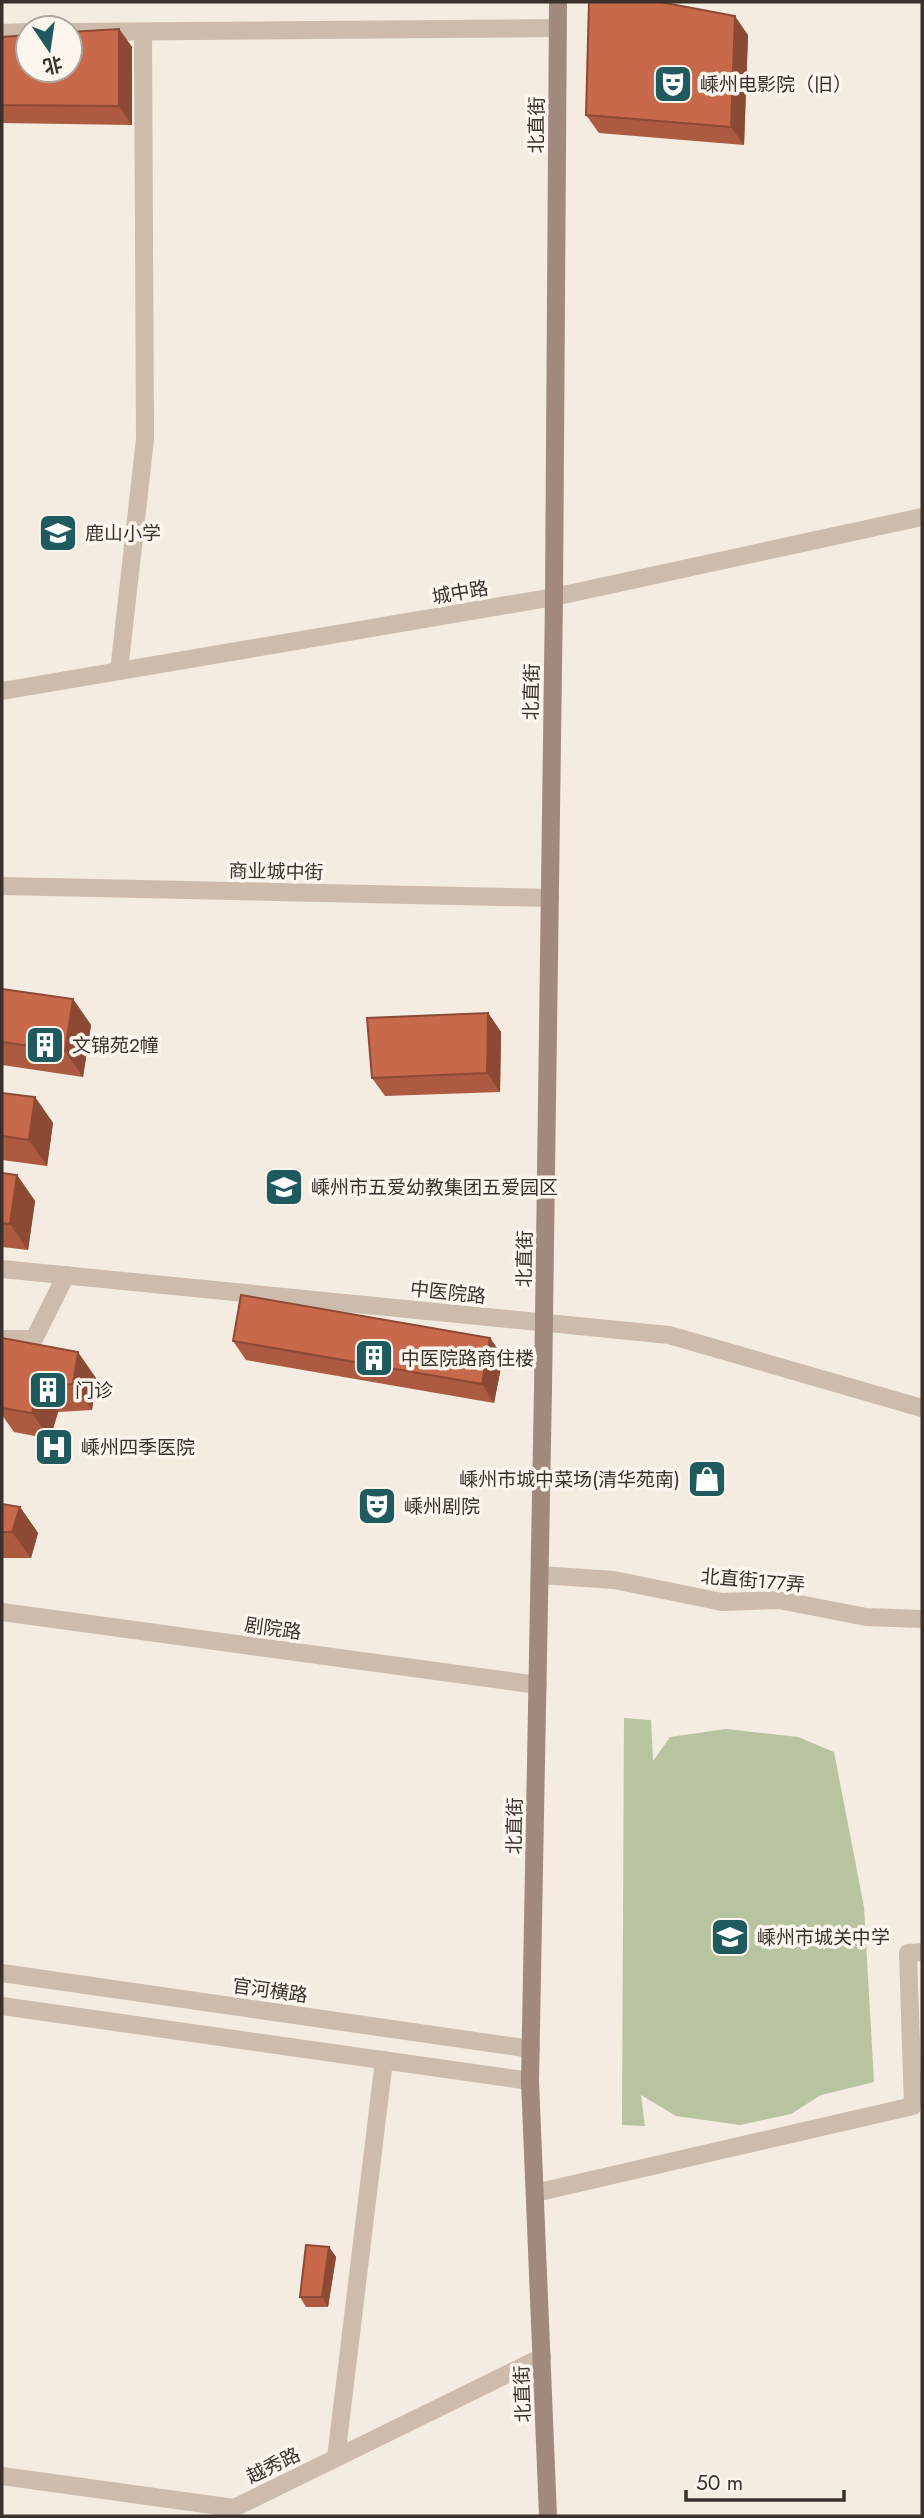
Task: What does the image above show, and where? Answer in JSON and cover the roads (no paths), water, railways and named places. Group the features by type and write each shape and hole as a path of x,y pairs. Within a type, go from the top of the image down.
{"main road":[{"name":"北直街","path":"548,2516 530,2081 550,898 558,2"}],"street":[{"path":"84,32 558,28"},
{"path":"119,671 145,439 144,32"},
{"name":"城中路","path":"2,691 554,597 922,517"},
{"name":"商业城中街","path":"2,886 550,898"},
{"name":"中医院路","path":"2,1269 669,1335 922,1408"},
{"path":"2,1339 34,1339 66,1275"},
{"name":"北直街177弄","path":"540,1575 614,1580 722,1602 779,1600 866,1617 922,1619"},
{"name":"剧院路","path":"2,1612 538,1685"},
{"path":"535,2193 913,2106 908,1953 922,1952"},
{"name":"官河横路","path":"2,1973 531,2049"},
{"path":"2,2006 530,2081"},
{"path":"336,2458 384,2060"},
{"name":"越秀路","path":"2,2476 234,2508 542,2357"}],"place":[{"name":"嵊州电影院（旧）","path":"673,84"},
{"name":"鹿山小学","path":"58,533"},
{"name":"文锦苑2幢","path":"45,1045"},
{"name":"嵊州市五爱幼教集团五爱园区","path":"284,1187"},
{"name":"中医院路商住楼","path":"374,1358"},
{"name":"门诊","path":"48,1390"},
{"name":"嵊州四季医院","path":"54,1447"},
{"name":"嵊州市城中菜场(清华苑南)","path":"707,1479"},
{"name":"嵊州剧院","path":"377,1506"},
{"name":"嵊州市城关中学","path":"730,1937"}]}
